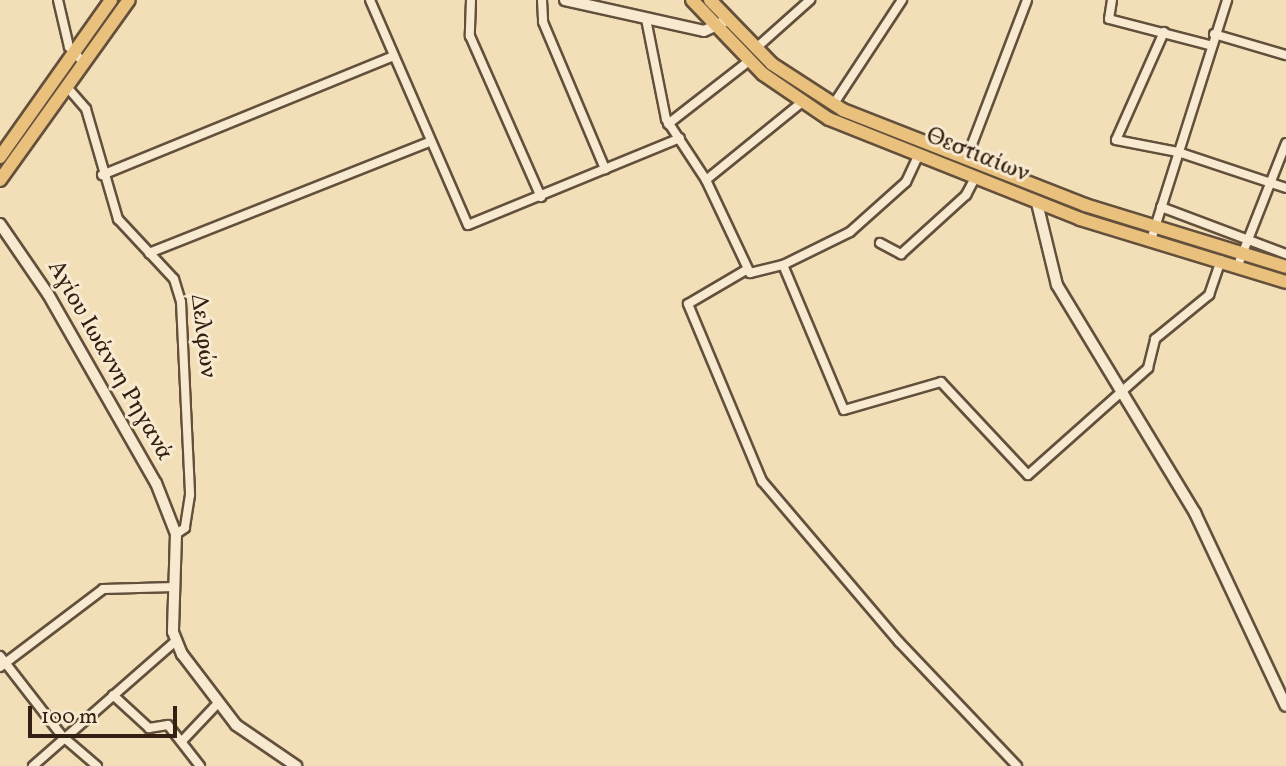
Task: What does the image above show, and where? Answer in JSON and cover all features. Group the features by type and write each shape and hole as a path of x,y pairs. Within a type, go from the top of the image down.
{"main road":[{"path":"0,180 79,59 111,0"},
{"path":"79,59 129,0"},
{"name":"Θεστιαίων","path":"692,0 833,105 1085,205 1245,245 1286,267"},
{"name":"Θεστιαίων","path":"710,0 721,23 749,61 801,103 918,156 1080,219 1238,265 1286,282"},
{"path":"0,157 62,84"},
{"path":"1080,219 1085,205"}],"street":[{"path":"58,0 79,59"},
{"path":"370,0 429,142 468,225 680,138"},
{"path":"471,0 470,36 541,197"},
{"path":"542,0 543,22 605,169"},
{"path":"565,0 646,19 721,23"},
{"path":"755,49 810,0"},
{"path":"833,105 902,0"},
{"path":"961,173 1027,0"},
{"path":"1112,0 1109,19 1209,45"},
{"path":"1151,240 1209,45 1227,0"},
{"path":"646,19 668,124 706,180 746,270 758,274 783,265 850,232 906,182 918,156"},
{"path":"1164,32 1116,140 1178,152 1286,188"},
{"path":"1214,34 1286,55"},
{"path":"102,175 394,56"},
{"path":"668,124 749,61"},
{"name":"Δελφών","path":"62,84 86,109 102,175 118,219 177,284 186,333 190,495 186,528 176,534"},
{"path":"706,180 801,103"},
{"path":"149,253 429,142"},
{"path":"1238,265 1286,146"},
{"path":"880,243 901,254 965,195 975,178"},
{"path":"1037,203 1054,279 1204,530 1286,706"},
{"path":"1161,207 1245,245 1286,254"},
{"name":"Αγίου Ιωάννη Ρηγανά","path":"0,224 136,441 176,534 176,641"},
{"path":"783,265 848,412 941,382 1028,475 1150,365 1157,337 1209,295 1221,260"},
{"path":"746,270 688,304 762,481 899,642 1017,766"},
{"path":"97,766 62,736 2,662 103,589 174,587"},
{"path":"33,766 62,736 176,641 217,704 291,765"},
{"path":"113,695 149,728 166,724 183,740 200,766"},
{"path":"183,740 217,704"}]}
